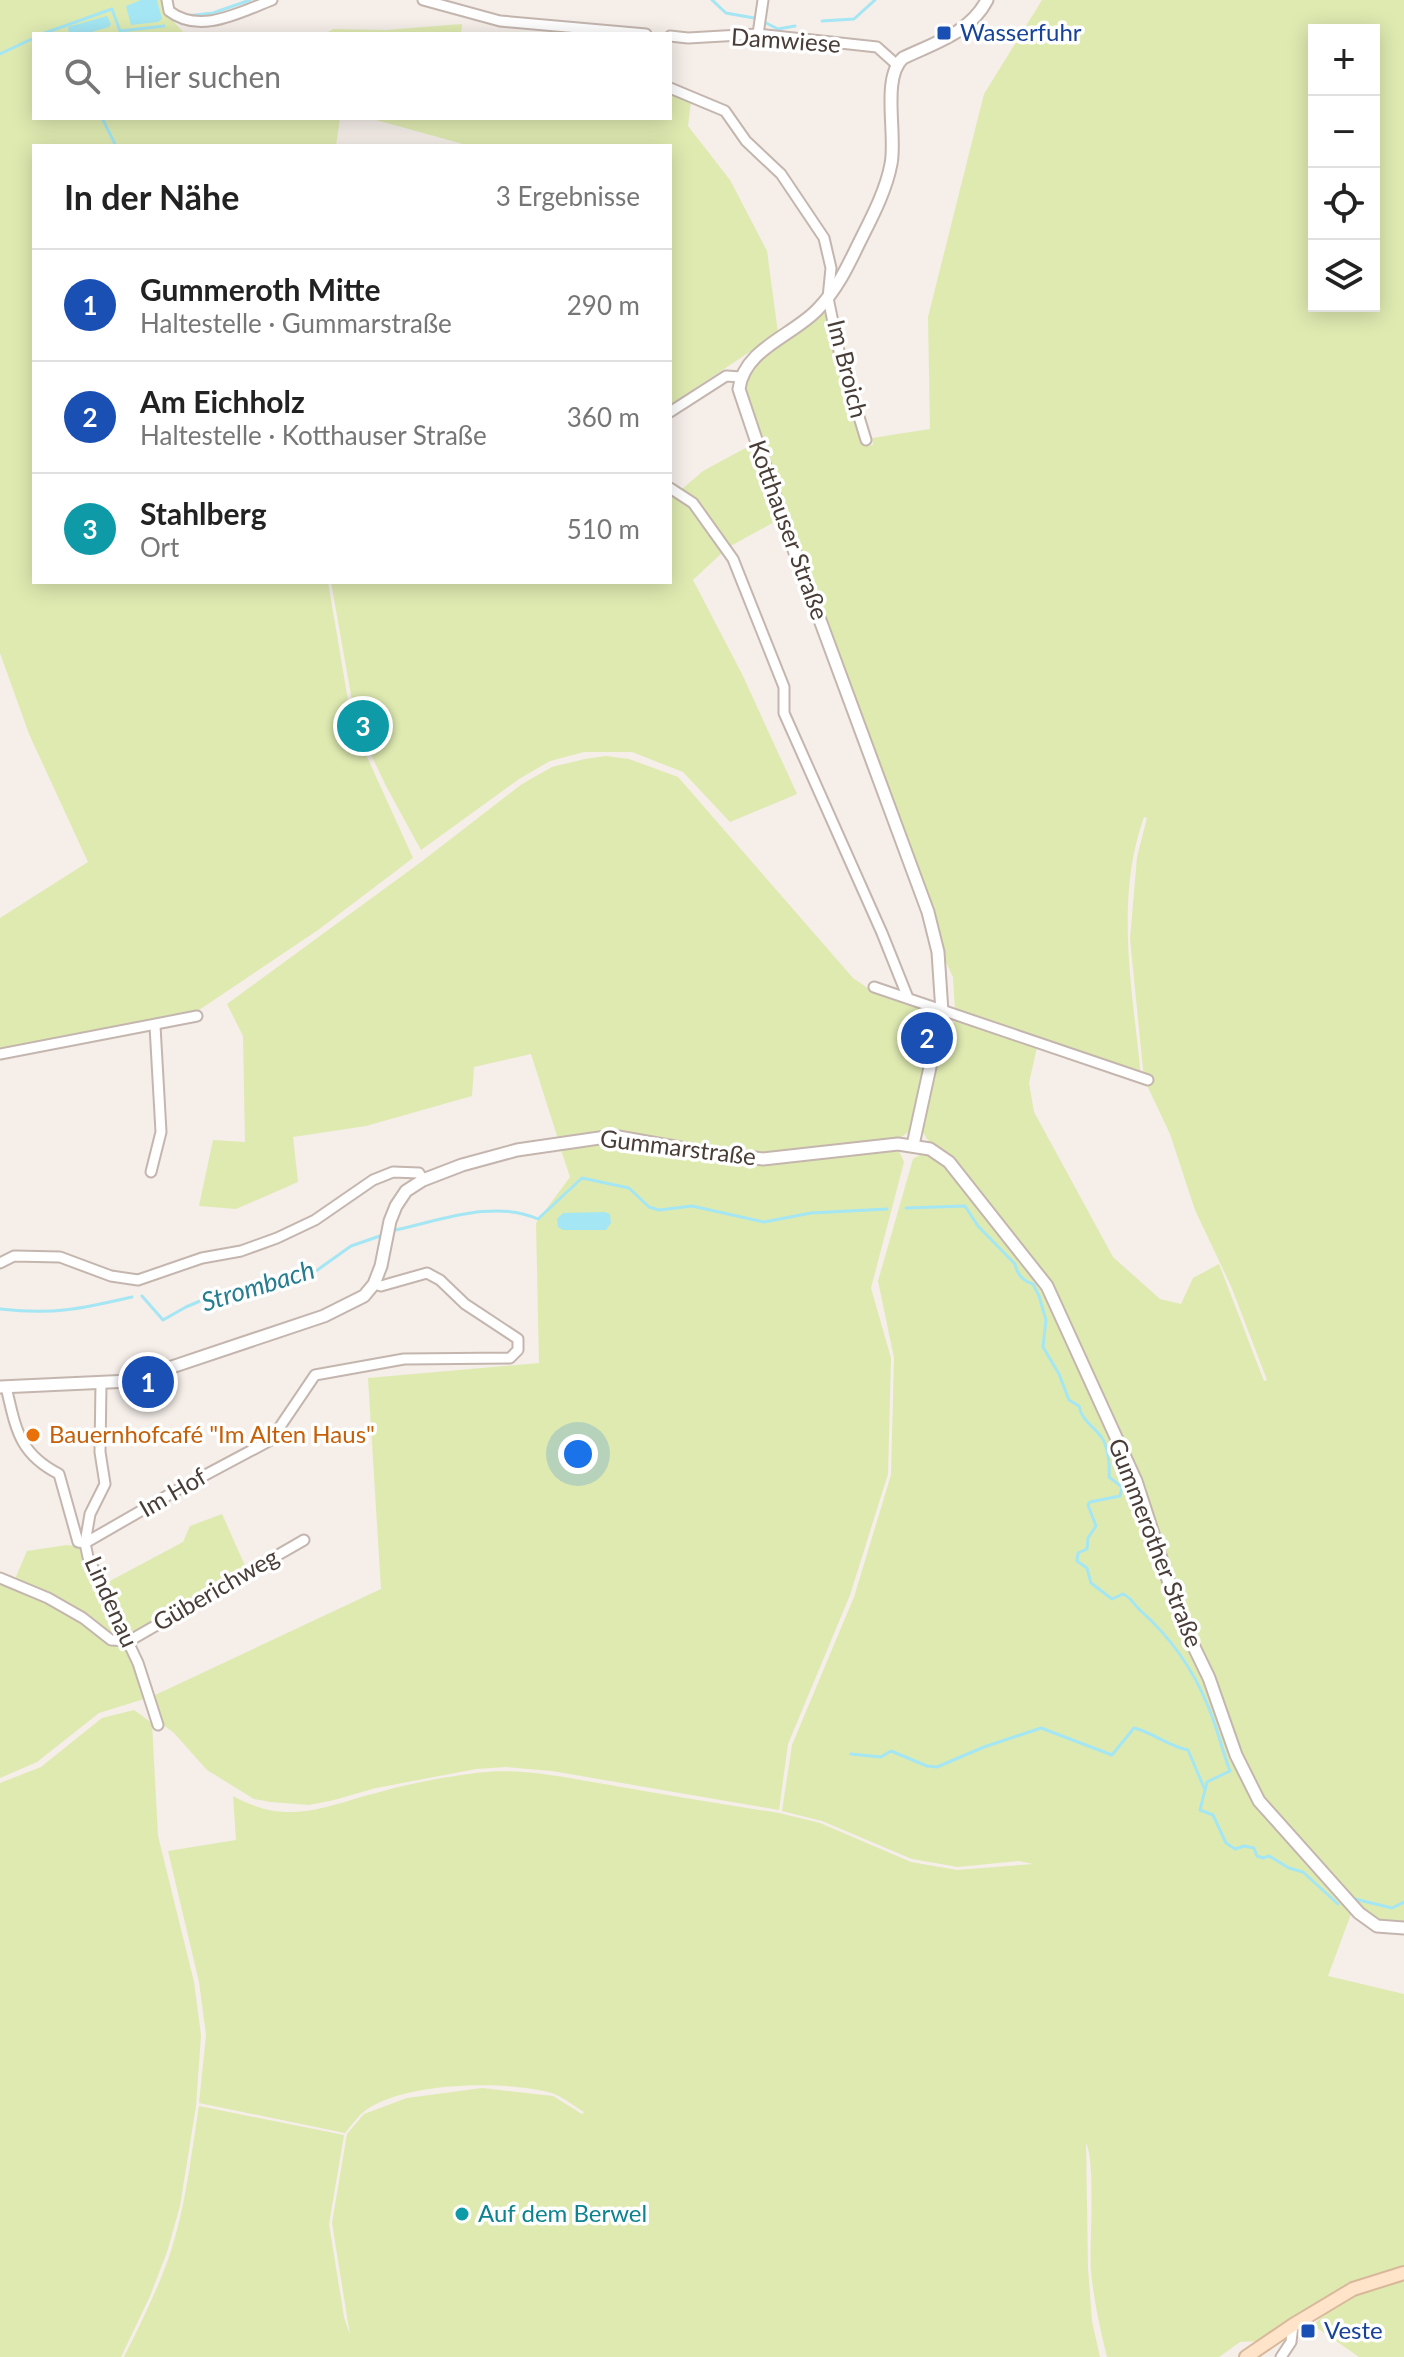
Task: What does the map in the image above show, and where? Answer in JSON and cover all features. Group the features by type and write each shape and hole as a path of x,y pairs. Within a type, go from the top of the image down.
{"main road":[{"path":"1246,2357 1353,2289 1404,2273"}],"street":[{"path":"167,0 169,11 187,22 227,17 272,0"},
{"path":"423,0 484,18 562,30 604,32"},
{"path":"758,34 763,0"},
{"path":"672,411 726,376 741,377 748,364 759,354 805,322 828,298 861,240 891,164 892,79 896,64 958,32 971,22 987,0"},
{"name":"Damwiese","path":"672,36 758,34 877,47 896,64"},
{"name":"Im Broich","path":"672,89 725,111 746,141 781,174 824,238 831,268 828,298 839,351 866,440"},
{"name":"Kotthauser Straße","path":"741,377 741,399 928,912 938,952 942,1012 913,1145"},
{"path":"672,489 693,503 733,559 784,687 784,713 908,998"},
{"path":"874,987 1148,1080"},
{"path":"0,1054 197,1016"},
{"path":"151,1172 161,1132 155,1026"},
{"name":"Gummarstraße","path":"374,1284 396,1206 406,1191 423,1180 462,1165 517,1150 613,1136 763,1159 913,1145"},
{"name":"Gummerother Straße","path":"913,1145 930,1149 949,1162 1047,1286 1136,1481 1181,1620 1209,1678 1236,1755 1259,1801 1359,1913 1377,1926 1404,1928"},
{"path":"0,1263 14,1256 60,1257 111,1276 138,1280 202,1258 241,1251 277,1238 315,1220 373,1180 393,1172 419,1173 423,1180"},
{"name":"Im Hof","path":"85,1543 271,1440 315,1375 404,1359 510,1358 518,1350 518,1339 465,1304 440,1280 427,1273 381,1286 374,1284"},
{"path":"85,1543 78,1542 59,1474 45,1467 21,1442 3,1387 101,1383 146,1377 324,1316 364,1296 374,1284"},
{"name":"Lindenau","path":"101,1383 100,1452 105,1484 90,1514 85,1543 88,1557 129,1641 158,1725"},
{"name":"Güberichweg","path":"129,1641 304,1540"},
{"path":"0,1578 60,1605 111,1640 129,1641"},
{"path":"1281,2357 1291,2342 1293,2325"}],"green space":[{"path":"0,0 163,0 166,13 183,32 32,32 32,120 340,120 336,144 32,144 32,584 328,584 352,724 413,858 318,930 196,1012 0,1050 0,918 88,862 29,734 0,653"},
{"path":"1042,0 1404,0 1404,1921 1378,1919 1363,1908 1351,1914 1328,1976 1404,1994 1404,2265 1351,2284 1258,2341 1240,2342 1219,2357 1107,2357 1091,2272 1091,2168 1086,2143 1088,2268 1092,2321 1100,2357 124,2357 155,2293 176,2236 199,2106 344,2135 329,2224 344,2317 350,2335 332,2223 347,2134 364,2114 407,2098 482,2088 553,2096 582,2114 584,2112 552,2093 532,2089 453,2086 426,2089 378,2103 361,2114 345,2133 199,2103 206,2035 199,1982 168,1851 236,1840 233,1796 272,1810 306,1811 440,1778 476,1773 527,1772 779,1813 820,1823 911,1862 957,1870 1033,1864 1019,1861 958,1867 912,1859 822,1821 782,1811 792,1745 854,1597 891,1475 894,1358 878,1281 913,1159 923,1153 945,1164 1042,1292 1122,1461 1050,1283 922,1131 945,1032 957,1020 1037,1047 1029,1083 1034,1112 1113,1257 1160,1299 1181,1304 1193,1278 1219,1264 1264,1381 1267,1380 1231,1286 1195,1210 1170,1134 1144,1079 1130,939 1137,857 1147,818 1144,817 1135,849 1128,913 1128,946 1141,1077 955,1010 953,977 944,958 931,910 744,395 750,370 756,362 819,314 827,314 833,323 835,352 864,446 873,445 872,438 930,429 928,317 984,94"},
{"path":"462,24 461,32 328,32 333,29 386,30"},
{"path":"672,95 691,101 688,126 730,180 767,251 778,333 672,404 672,144 463,144 376,120 672,120"},
{"path":"751,445 776,521 727,548 698,502 682,489 703,471"},
{"path":"672,492 690,504 724,551 693,580 742,674 797,794 730,822 683,772 632,752 584,752 550,761 519,779 421,850 356,723 331,584 672,584"},
{"path":"606,756 629,759 678,777 853,978 872,991 928,1012 924,1045 927,1057 911,1130 900,1138 763,1155 609,1131 558,1139 531,1054 474,1067 472,1096 366,1126 293,1137 298,1182 236,1209 199,1206 213,1140 245,1142 243,1036 227,1004 522,784 552,767"},
{"path":"606,1141 693,1158 763,1164 899,1151 904,1162 871,1288 891,1358 888,1474 850,1595 788,1744 779,1810 552,1771 506,1767 476,1769 376,1788 309,1805 254,1799 207,1770 161,1723 153,1696 381,1589 368,1378 539,1363 536,1223 570,1177 560,1147"},
{"path":"222,1514 246,1568 131,1635 108,1582 183,1542 190,1526"},
{"path":"67,1545 79,1547 119,1632 117,1636 112,1637 50,1595 15,1579 27,1551"},
{"path":"0,1582 58,1609 109,1646 127,1646 144,1699 99,1713 37,1762 0,1778"},
{"path":"134,1710 152,1723 158,1836 194,1982 201,2035 196,2106 180,2206 150,2296 121,2357 0,2357 0,1783 41,1767 102,1718"},
{"path":"1404,2277 1404,2357 1359,2357 1313,2325 1356,2296"}],"water":[{"path":"141,0 157,0 162,19 131,25 126,6"},
{"path":"107,16 111,24 92,32 69,32 68,27"},
{"path":"563,1213 610,1214 611,1223 606,1230 563,1230 558,1227 557,1219"}],"waterway":[{"path":"187,16 213,13 250,0"},
{"path":"712,0 726,13 754,18"},
{"path":"822,21 854,19 875,0"},
{"path":"48,32 112,9 120,31 164,26"},
{"path":"764,22 778,29 795,26"},
{"path":"0,54 32,39"},
{"path":"103,120 115,144"},
{"name":"Strombach","path":"395,1230 485,1211 521,1213 538,1219 582,1178 629,1188 649,1207 659,1210 692,1206 764,1222 811,1213 887,1209"},
{"name":"Strombach","path":"906,1208 965,1206 978,1226 1015,1264 1021,1277 1033,1284 1046,1320 1043,1347 1059,1374 1069,1400 1079,1406 1085,1419 1102,1438 1108,1456 1109,1477 1122,1487 1120,1496 1088,1505 1096,1526 1088,1538 1087,1549 1078,1553 1077,1561 1087,1568 1091,1583 1112,1599 1123,1594 1152,1621 1180,1654 1202,1692 1230,1771 1207,1782 1200,1810 1213,1815 1226,1843 1235,1849 1244,1846 1254,1848 1257,1856 1269,1856 1303,1872 1338,1904"},
{"name":"Strombach","path":"142,1296 163,1320 219,1293 246,1294 316,1271 351,1246 380,1236"},
{"name":"Strombach","path":"0,1309 67,1310 132,1297"},
{"path":"851,1754 881,1757 891,1751 937,1767 1041,1728 1112,1755 1134,1728 1188,1750 1205,1790"},
{"name":"Strombach","path":"1355,1899 1392,1908 1404,1902"}],"place":[{"name":"Wasserfuhr","path":"944,33"},
{"name":"Stahlberg","path":"363,726"},
{"name":"Am Eichholz","path":"927,1038"},
{"name":"Gummeroth Mitte","path":"148,1382"},
{"name":"Bauernhofcafé \"Im Alten Haus\"","path":"33,1435"},
{"name":"Auf dem Berwel","path":"462,2214"},
{"name":"Veste","path":"1308,2331"}]}
